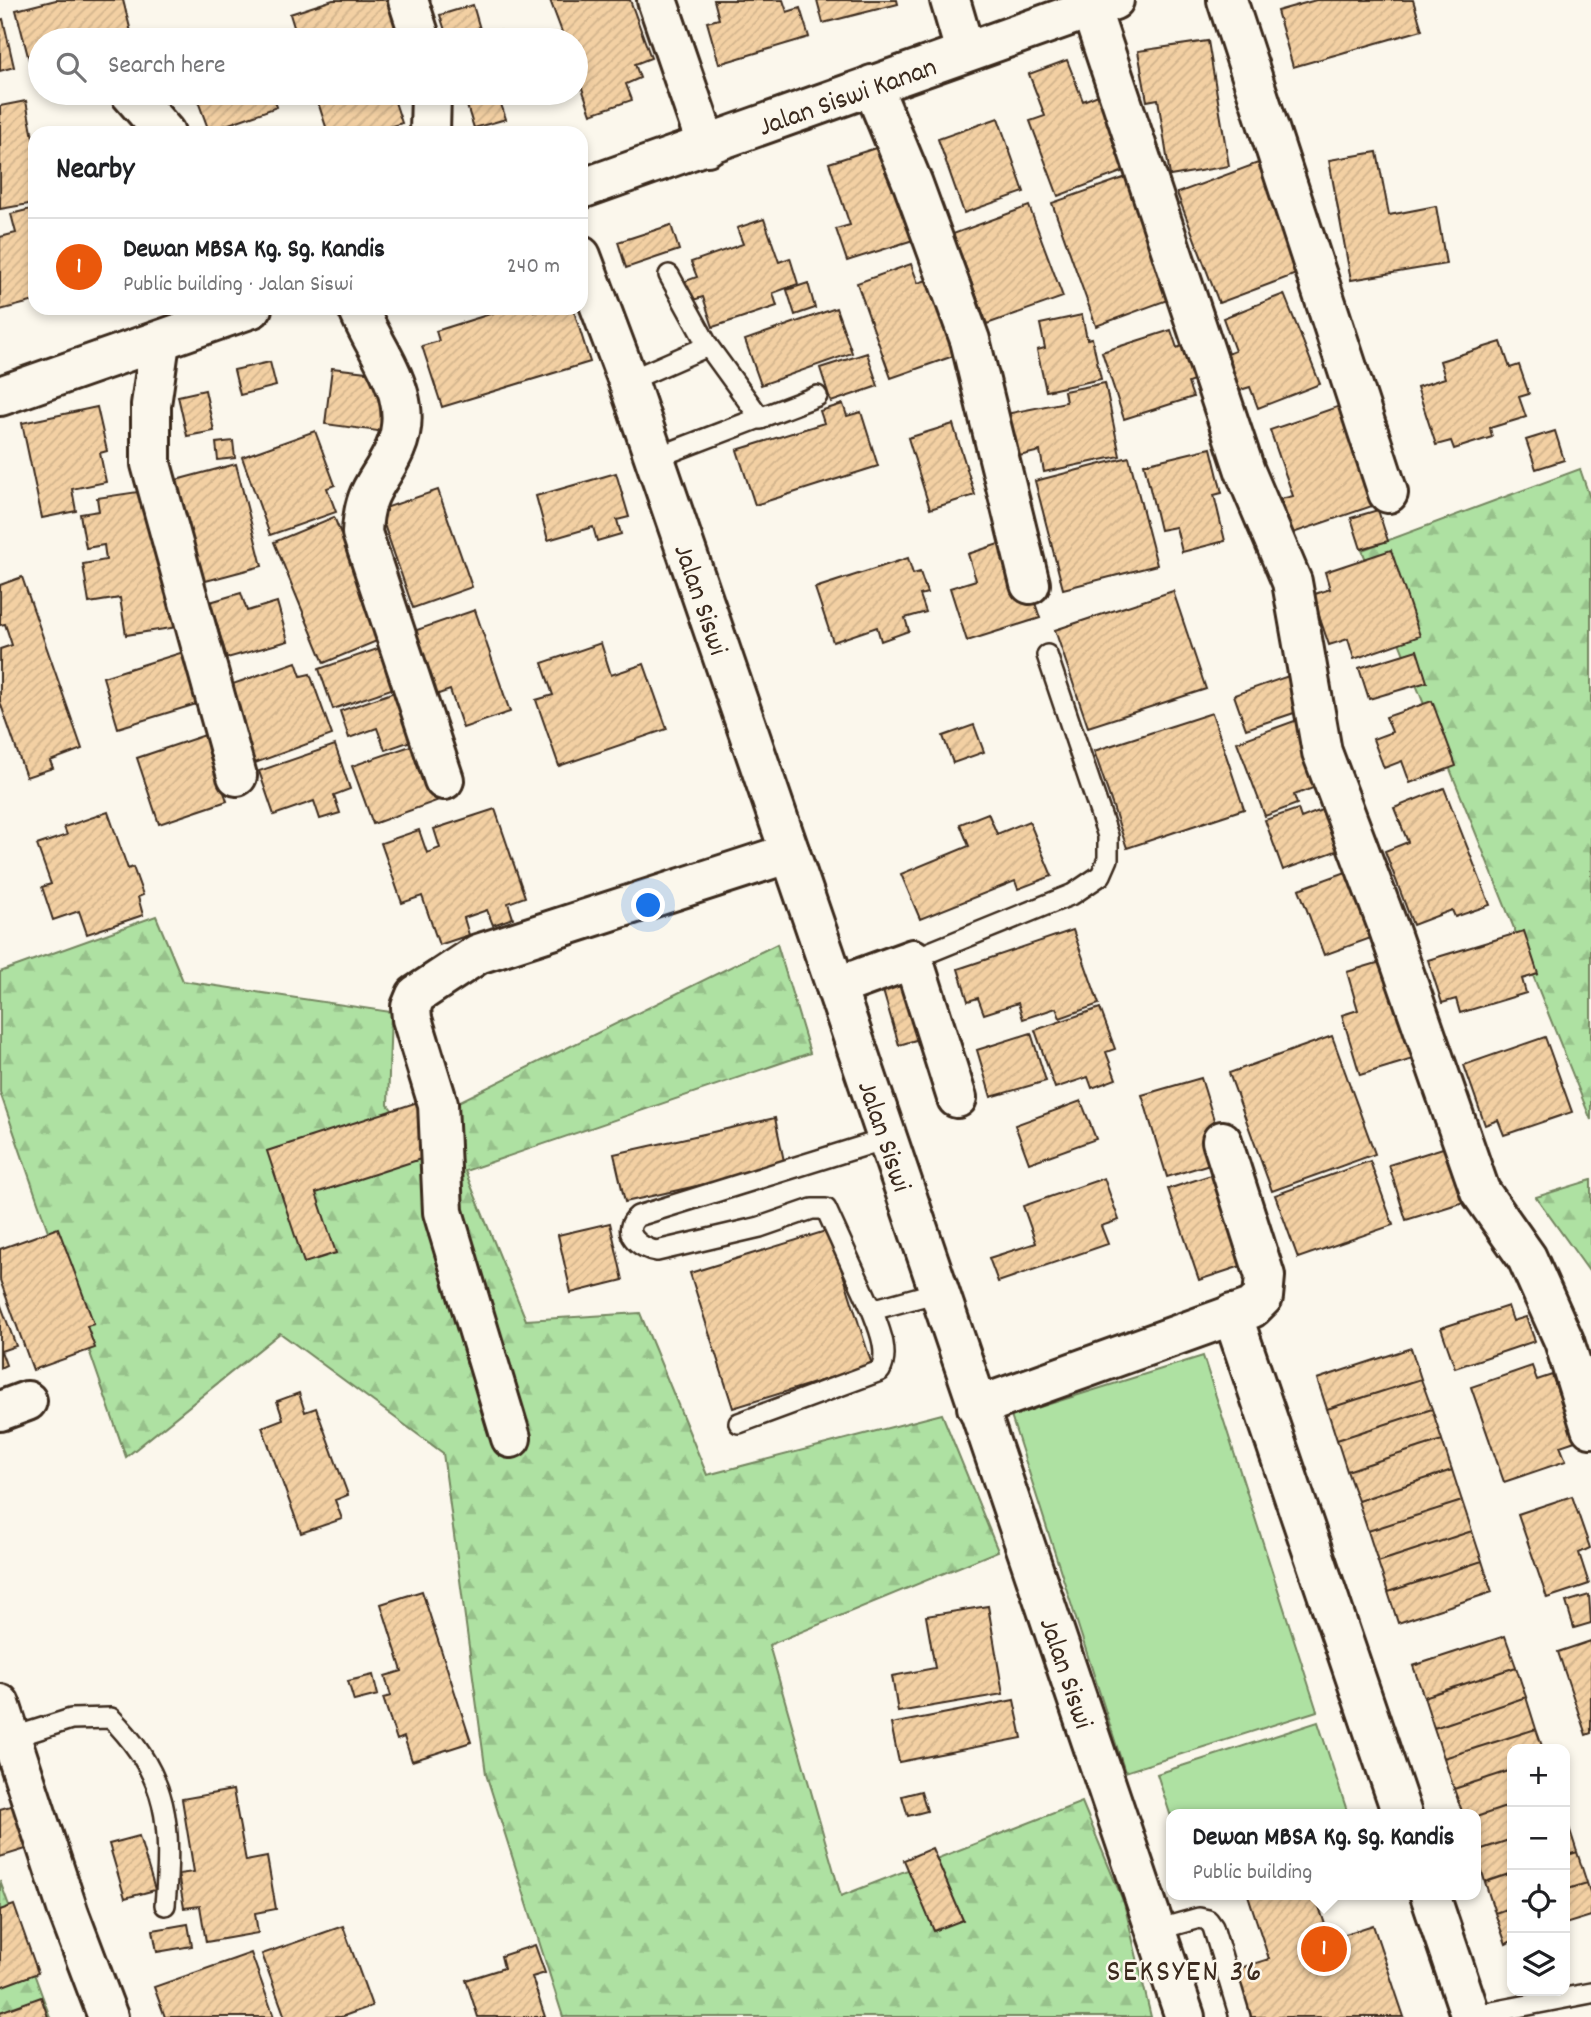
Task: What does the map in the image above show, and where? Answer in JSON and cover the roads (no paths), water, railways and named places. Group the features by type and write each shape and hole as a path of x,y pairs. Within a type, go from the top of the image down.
{"street":[{"path":"408,0 417,28"},
{"path":"657,0 707,146"},
{"path":"950,0 965,51"},
{"path":"1227,0 1388,493"},
{"path":"1102,4 1245,471 1292,582 1322,752 1387,924 1480,1191 1527,1258 1564,1341 1591,1428"},
{"name":"Jalan Siswi Kanan","path":"588,187 1102,4"},
{"path":"872,85 913,184 970,340 1030,584"},
{"path":"140,105 159,126"},
{"path":"430,126 431,105"},
{"name":"Jalan Siswi","path":"588,275 655,458 836,986 1185,2017"},
{"path":"0,396 160,342 212,315"},
{"path":"362,315 396,379 401,415 396,448 370,488 363,513 362,533 444,780"},
{"path":"160,342 151,405 150,464 237,776"},
{"path":"511,1438 443,1212 438,1104 412,1019 411,1007 415,995 478,954 790,853"},
{"path":"836,986 913,959 957,1098"},
{"path":"977,1407 1252,1308 1263,1297 1265,1276 1223,1141"},
{"path":"1232,1314 1400,1809"},
{"path":"6,1721 69,1914 108,2017"},
{"path":"1432,1900 1471,2017"}],"lane":[{"path":"669,275 708,346 761,419"},
{"path":"628,381 708,346"},
{"path":"655,458 817,396"},
{"path":"913,959 1073,894 1101,876 1108,859 1108,836 1047,655"},
{"path":"739,1423 880,1371 884,1357 880,1329 826,1209 812,1209 760,1227 657,1251 641,1247 632,1238 631,1229 638,1216 886,1139"},
{"path":"872,1310 938,1292"},
{"path":"6,1721 111,1717 136,1743 159,1785 169,1860 165,1905"},
{"path":"1156,1930 1199,1918 1208,1920 1213,1927 1240,2017"},
{"path":"1471,2017 1591,1993"}],"place":[{"name":"Dewan MBSA Kg. Sg. Kandis","path":"1324,1949"}],"district":[{"name":"SEKSYEN 36","path":"1185,1969"}]}
